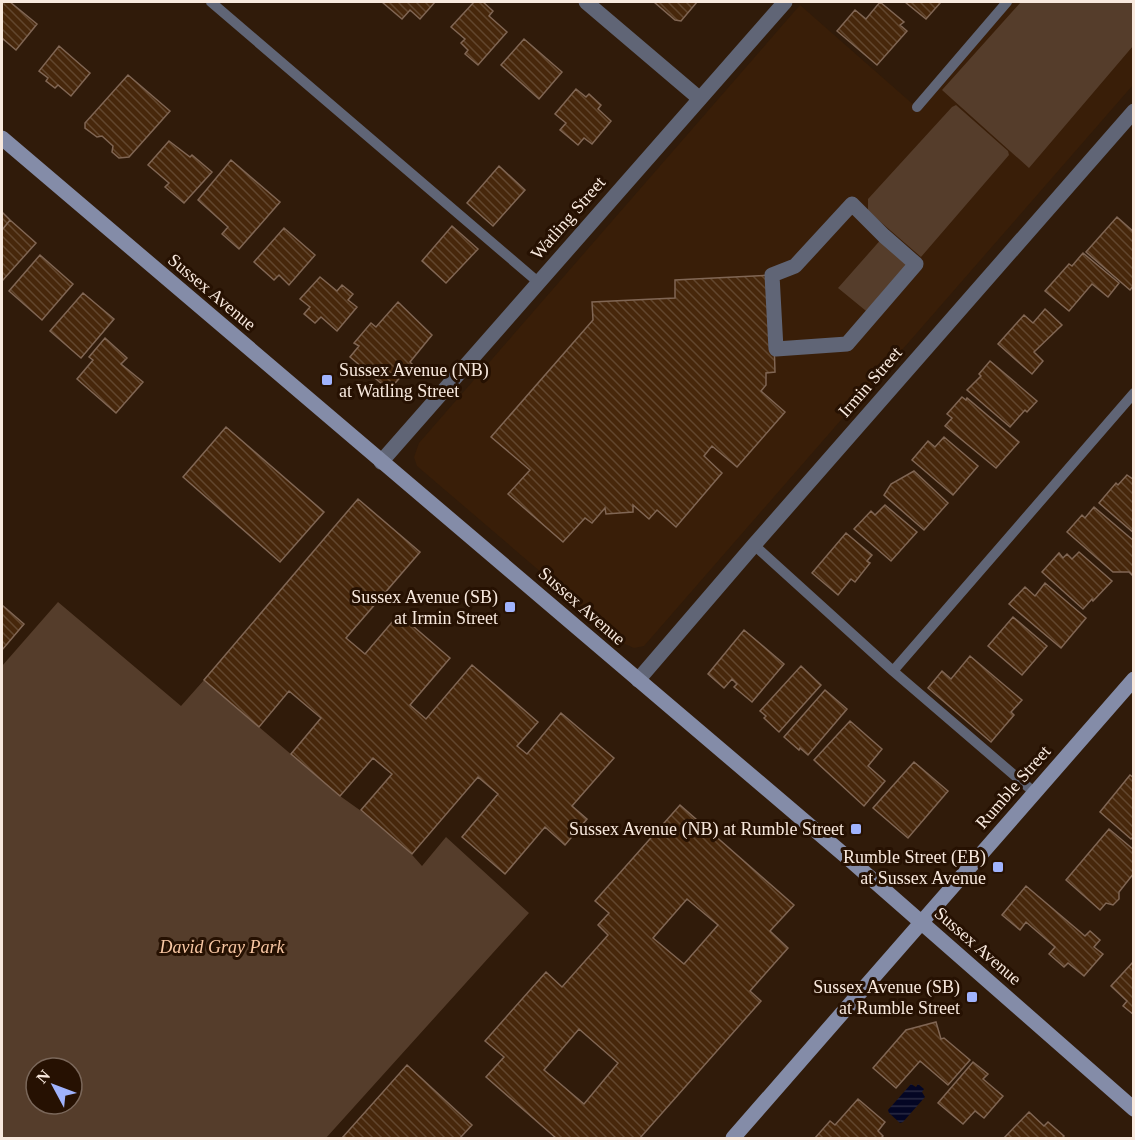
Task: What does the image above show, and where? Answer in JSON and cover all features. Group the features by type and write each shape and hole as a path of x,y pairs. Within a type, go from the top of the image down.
{"street":[{"path":"585,2 700,99"},
{"name":"Watling Street","path":"381,462 786,2"},
{"name":"Irmin Street","path":"638,680 1134,111"},
{"name":"Sussex Avenue","path":"2,138 921,922 1134,1109"},
{"path":"852,204 916,264 847,344 776,349 772,275 795,266 852,204"},
{"name":"Rumble Street","path":"733,1138 1134,679"}],"lane":[{"path":"211,2 538,282"},
{"path":"916,107 1006,2"},
{"path":"892,671 1134,393"},
{"path":"754,545 892,671 1035,793"}],"shaded area":[{"path":"1007,2 1133,2 1133,85 644,646 634,648 625,644 417,466 414,457 419,443 800,5 916,107"}],"green space":[{"path":"1021,2 1134,2 1133,46 1029,168 942,90"},
{"path":"956,105 1008,151 1009,155 921,257 868,211 868,199"},
{"path":"884,236 916,264 871,315 838,288"},
{"name":"David Gray Park","path":"58,602 181,706 204,680 340,796 383,828 422,866 446,837 529,913 326,1138 2,1138 2,666"}],"water":[{"path":"911,1084 916,1087 918,1084 924,1089 922,1092 925,1097 900,1123 888,1110"}],"building":[{"path":"2,2 10,2 37,24 16,50 3,39 2,41"},
{"path":"382,2 435,2 420,19 410,10 402,19"},
{"path":"474,2 483,2 493,11 489,16 507,32 478,65 465,54 468,50 461,43 465,39 451,27"},
{"path":"654,2 697,2 681,21 675,20"},
{"path":"880,2 904,22 900,25 907,31 877,65 837,31 855,10 866,19"},
{"path":"905,2 941,2 926,19"},
{"path":"524,39 562,72 539,99 501,65"},
{"path":"59,46 90,73 71,96 58,85 55,88 46,81 48,78 39,71"},
{"path":"128,75 170,111 129,157 119,158 112,152 113,146 102,136 97,137 85,128 85,123"},
{"path":"576,89 586,97 589,94 601,105 598,109 611,121 592,144 584,138 578,145 560,130 566,123 555,114"},
{"path":"169,141 190,157 192,155 212,172 184,203 165,187 169,183 148,165"},
{"path":"231,160 280,202 239,249 222,234 228,227 198,200"},
{"path":"499,166 525,190 493,226 467,203"},
{"path":"2,212 10,220 2,230"},
{"path":"1117,217 1134,232 1134,285 1130,290 1086,252"},
{"path":"10,220 36,243 2,281 2,230"},
{"path":"452,226 478,249 446,283 422,261"},
{"path":"284,228 315,255 289,285 279,275 274,280 254,262"},
{"path":"1083,253 1119,283 1108,297 1092,284 1069,311 1045,291 1069,264 1072,266"},
{"path":"40,255 73,284 42,320 9,291"},
{"path":"772,275 775,372 766,373 766,385 761,391 785,412 737,467 712,446 704,456 722,473 676,527 657,510 649,519 633,505 633,512 606,514 605,508 592,523 585,518 563,542 508,494 530,470 491,437 593,320 592,302 675,298 675,280"},
{"path":"320,277 337,291 342,285 353,294 348,300 357,307 337,331 321,317 315,323 304,314 310,307 300,299"},
{"path":"83,293 114,319 81,358 50,331"},
{"path":"398,302 432,335 410,362 412,364 389,390 350,357 359,346 354,343 371,323 376,327"},
{"path":"1045,309 1062,325 1034,352 1043,361 1032,374 998,344 1024,315 1033,323"},
{"path":"105,338 127,358 121,364 143,382 116,413 77,379 93,360 89,357"},
{"path":"990,361 1037,401 1027,412 1025,410 1010,427 967,390 981,376 979,374"},
{"path":"962,397 966,400 967,398 1019,442 996,468 945,426 952,418 947,414"},
{"path":"226,427 324,512 280,562 183,477"},
{"path":"944,437 978,466 953,495 912,460 928,441 935,447"},
{"path":"914,471 948,503 924,530 884,495 891,484"},
{"path":"1127,475 1134,480 1134,533 1099,503 1116,483 1118,485"},
{"path":"358,499 420,552 346,638 365,654 399,614 450,658 410,705 426,719 472,665 538,722 517,746 527,754 561,713 614,758 572,806 587,819 565,845 545,827 505,874 462,837 498,794 478,777 412,854 361,810 392,774 373,758 340,796 291,754 321,718 289,691 259,727 204,680"},
{"path":"885,505 917,532 891,561 854,529 871,511 875,515"},
{"path":"1094,507 1134,541 1133,576 1129,572 1113,572 1067,532 1082,515 1085,518"},
{"path":"846,533 872,555 867,561 870,563 855,582 851,579 838,595 812,573"},
{"path":"1079,552 1112,581 1083,609 1042,572 1059,553 1063,558 1067,554 1072,559"},
{"path":"1045,583 1086,618 1061,648 1009,604 1025,587 1035,596"},
{"path":"2,605 24,624 2,650"},
{"path":"1013,617 1047,646 1022,675 988,646"},
{"path":"744,630 784,664 752,702 734,687 737,684 732,679 724,688 708,674"},
{"path":"970,656 1022,700 1011,712 1014,715 991,742 928,688 942,671 951,679"},
{"path":"801,666 821,685 779,732 760,711"},
{"path":"825,690 847,709 808,755 784,737"},
{"path":"850,721 882,749 868,766 885,781 864,806 814,760"},
{"path":"914,762 948,791 908,838 873,808"},
{"path":"1130,775 1134,778 1134,836 1131,839 1100,812"},
{"path":"680,805 794,905 770,931 788,948 750,991 761,1001 640,1138 556,1138 486,1077 504,1057 485,1041 546,972 562,987 608,935 598,925 609,913 595,901","holes":["687,899 718,925 684,964 653,938","579,1029 618,1063 584,1104 544,1070"]},
{"path":"1109,829 1134,850 1134,873 1119,892 1119,899 1113,905 1106,903 1100,910 1066,880"},
{"path":"1026,886 1085,936 1090,931 1100,940 1094,947 1103,954 1084,976 1068,963 1064,967 1049,954 1055,947 1026,922 1020,930 1002,915"},
{"path":"1134,961 1134,1015 1123,1006 1127,1001 1111,986"},
{"path":"936,1022 941,1039 944,1038 970,1060 948,1085 920,1061 896,1088 873,1068 906,1030"},
{"path":"973,1062 988,1074 983,1079 1003,1096 984,1118 975,1111 963,1124 938,1103"},
{"path":"407,1065 472,1125 460,1138 342,1138"},
{"path":"858,1099 885,1122 878,1131 883,1136 881,1138 815,1138 830,1121 835,1125"},
{"path":"1029,1112 1044,1126 1048,1122 1064,1136 1062,1138 1004,1138"}],"place":[{"name":"Sussex Avenue (NB) at Watling Street","path":"327,380"},
{"name":"Sussex Avenue (SB) at Irmin Street","path":"510,607"},
{"name":"Sussex Avenue (NB) at Rumble Street","path":"856,829"},
{"name":"Rumble Street (EB) at Sussex Avenue","path":"998,867"},
{"name":"Sussex Avenue (SB) at Rumble Street","path":"972,997"}]}
